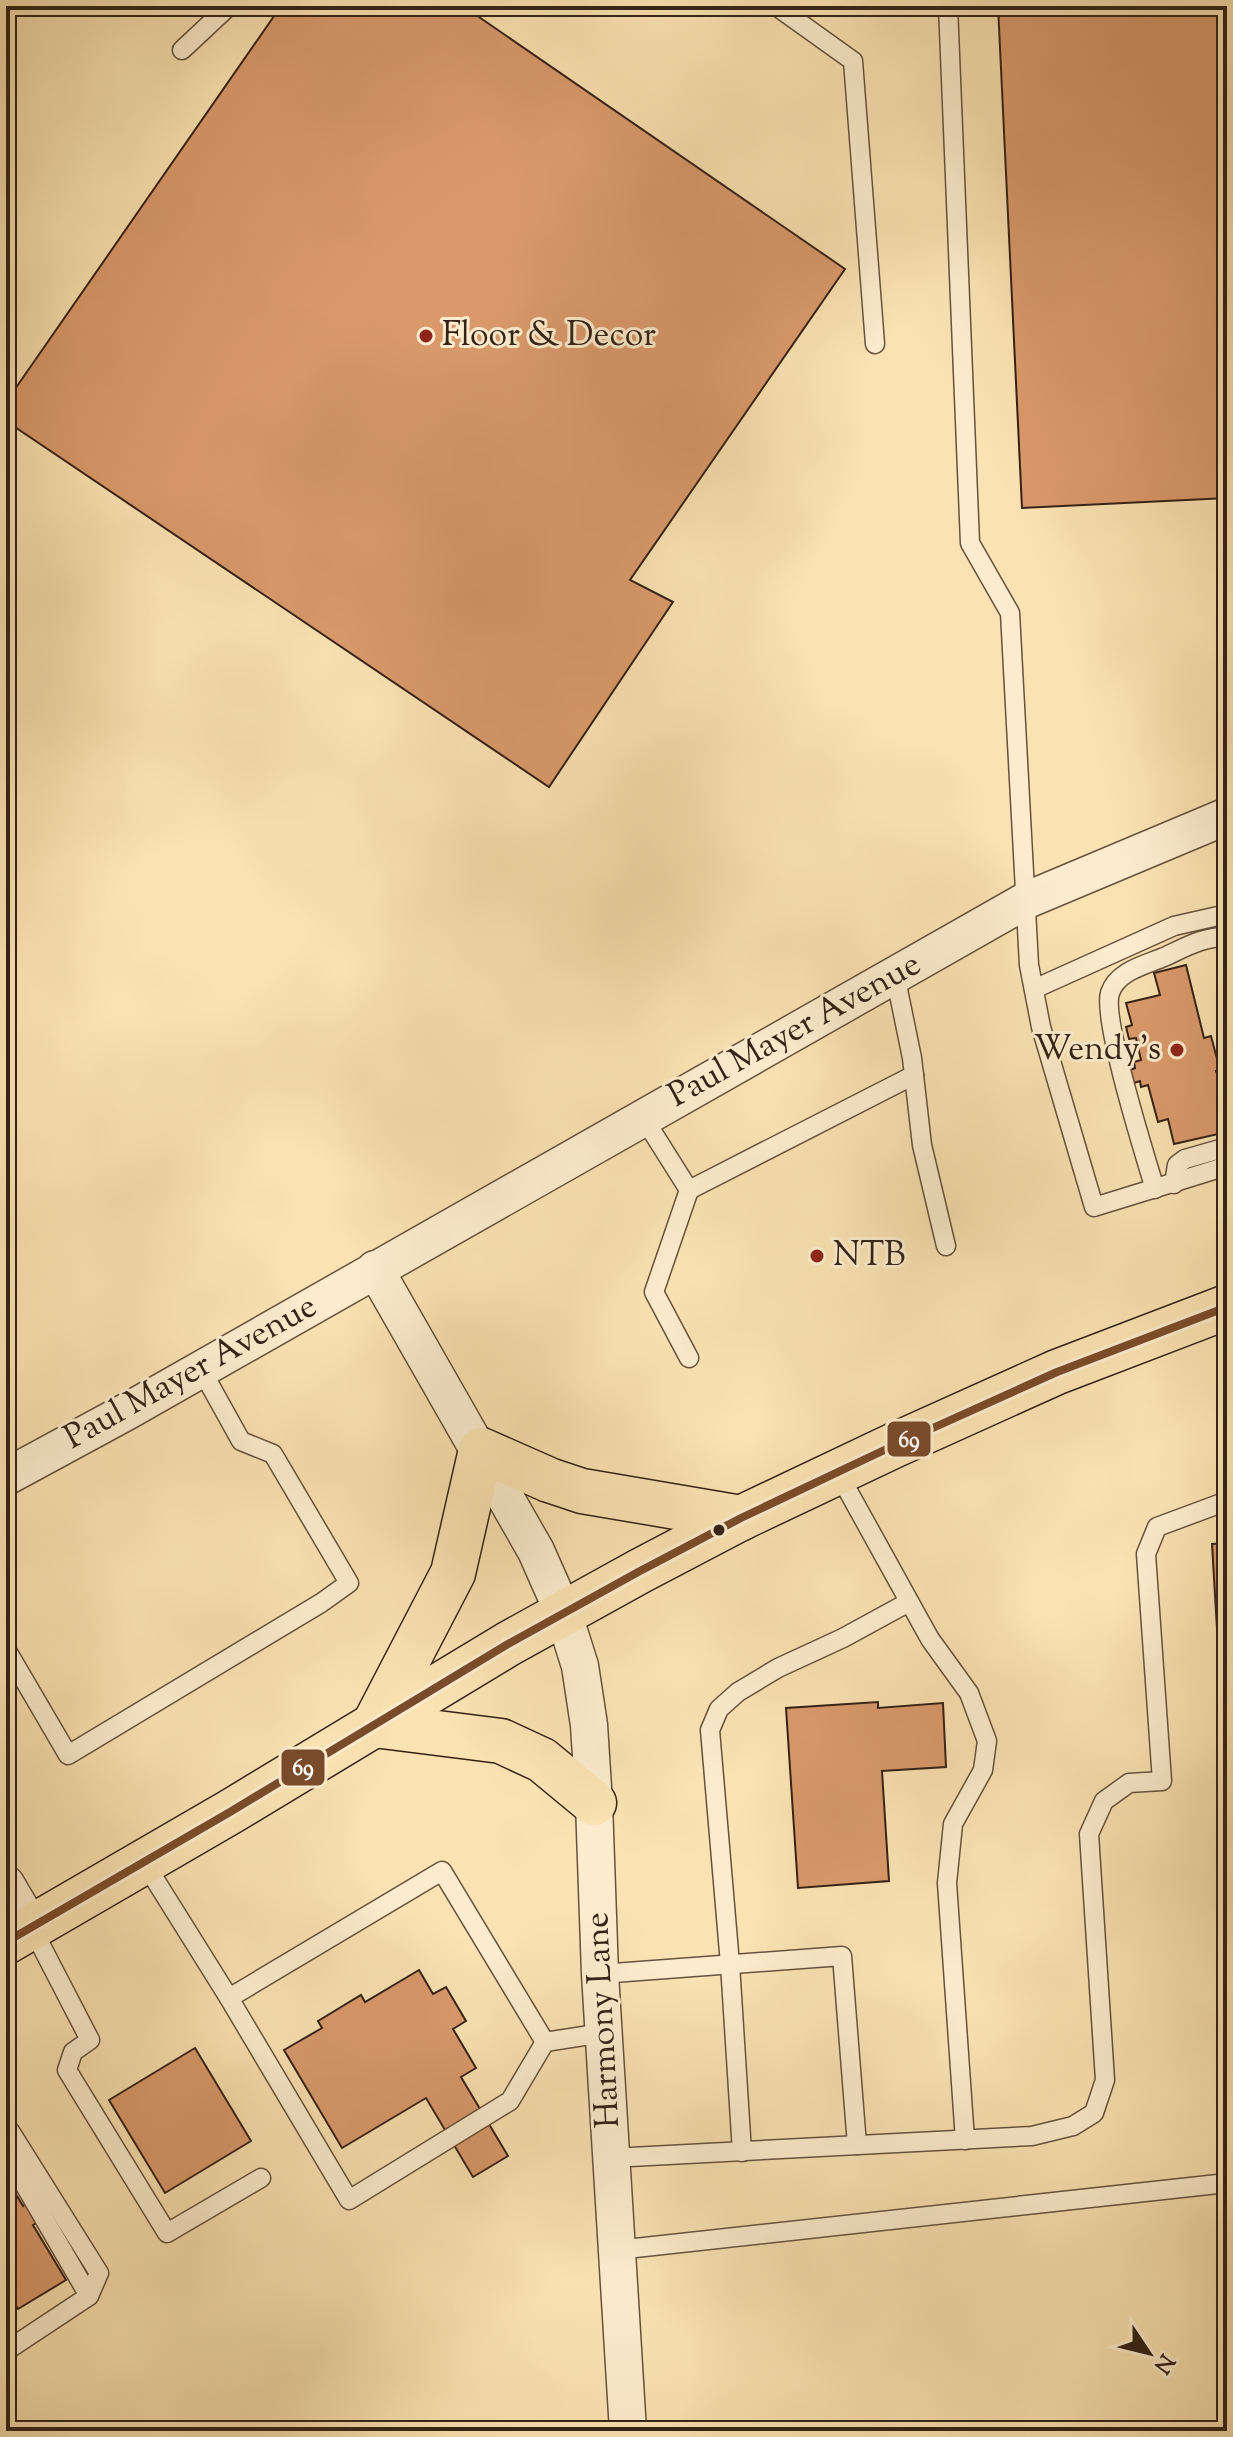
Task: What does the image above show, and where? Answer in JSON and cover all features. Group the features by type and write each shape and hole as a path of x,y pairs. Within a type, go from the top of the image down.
{"main road":[{"path":"19,1935 563,1612 741,1518 837,1471 1057,1372 1227,1307"},
{"path":"374,1725 453,1573 481,1450 582,1491 741,1518"},
{"path":"374,1725 501,1741 542,1760 594,1803"}],"street":[{"name":"Paul Mayer Avenue","path":"6,1477 1027,900 1227,816"},
{"path":"375,1269 481,1450 536,1551 563,1612"},
{"name":"Harmony Lane","path":"563,1612 580,1666 589,1725 603,2033 628,2431"},
{"path":"6,1884 19,1935"}],"lane":[{"path":"182,50 229,6"},
{"path":"776,6 853,61 875,344"},
{"path":"948,6 970,543 1010,613 1029,965 1041,1027 1094,1207 1227,1166"},
{"path":"1034,989 1174,926 1218,916 1227,919"},
{"path":"1155,1189 1110,1024 1109,995 1130,971 1205,939 1227,937"},
{"path":"895,975 914,1075 922,1145 946,1246"},
{"path":"689,1358 654,1292 689,1190 914,1075"},
{"path":"643,1117 689,1190"},
{"path":"1174,1184 1177,1165 1185,1159 1227,1147"},
{"path":"6,1649 68,1755 321,1603 349,1583 273,1454 241,1441 201,1369"},
{"path":"837,1471 930,1639 969,1693 987,1741 983,1770 953,1824 947,1883 965,2140"},
{"path":"611,2158 1032,2136 1073,2126 1094,2113 1105,2080 1089,1834 1104,1801 1129,1783 1162,1781 1146,1554 1157,1527 1227,1501"},
{"path":"742,2152 710,1730 719,1709 738,1692 778,1668 843,1638 909,1602"},
{"path":"144,1862 349,2200 510,2101 545,2042"},
{"path":"229,1998 442,1871 545,2042"},
{"path":"19,1935 90,2040 73,2052 67,2070 167,2233 261,2178"},
{"path":"600,1974 842,1956 857,2145"},
{"path":"545,2042 603,2033"},
{"path":"6,2130 10,2131 99,2273 89,2296 6,2351"},
{"path":"6,2153 89,2296"},
{"path":"617,2250 1227,2183"}],"building":[{"name":"Floor & Decor","path":"281,6 463,6 845,269 630,580 673,602 549,787 6,421 6,402"},
{"path":"998,6 1227,6 1227,498 1022,508"},
{"name":"Wendy's","path":"1186,965 1204,1038 1211,1036 1220,1070 1216,1071 1227,1106 1227,1132 1174,1144 1168,1119 1158,1122 1148,1085 1141,1087 1140,1081 1134,1083 1130,1070 1135,1068 1134,1062 1141,1060 1136,1038 1129,1039 1126,1027 1132,1025 1126,1003 1160,995 1154,973"},
{"path":"1227,1543 1227,1697 1221,1697 1212,1544"},
{"path":"878,1702 878,1708 943,1703 946,1767 882,1771 889,1881 798,1888 786,1708"},
{"path":"419,1970 433,1994 446,1987 466,2021 453,2029 476,2068 461,2077 508,2156 473,2177 426,2098 342,2148 284,2050 322,2028 318,2021 361,1995 365,2002"},
{"path":"195,2048 251,2141 165,2193 109,2100"},
{"path":"6,2178 23,2206 28,2202 40,2221 33,2225 66,2280 18,2309 6,2289"}],"transit line":[{"name":"69","path":"6,1942 230,1812 508,1644 741,1518 1057,1372 1227,1307"}],"place":[{"name":"Floor & Decor","path":"426,336"},
{"name":"Wendy's","path":"1177,1050"},
{"name":"NTB","path":"817,1256"}]}
